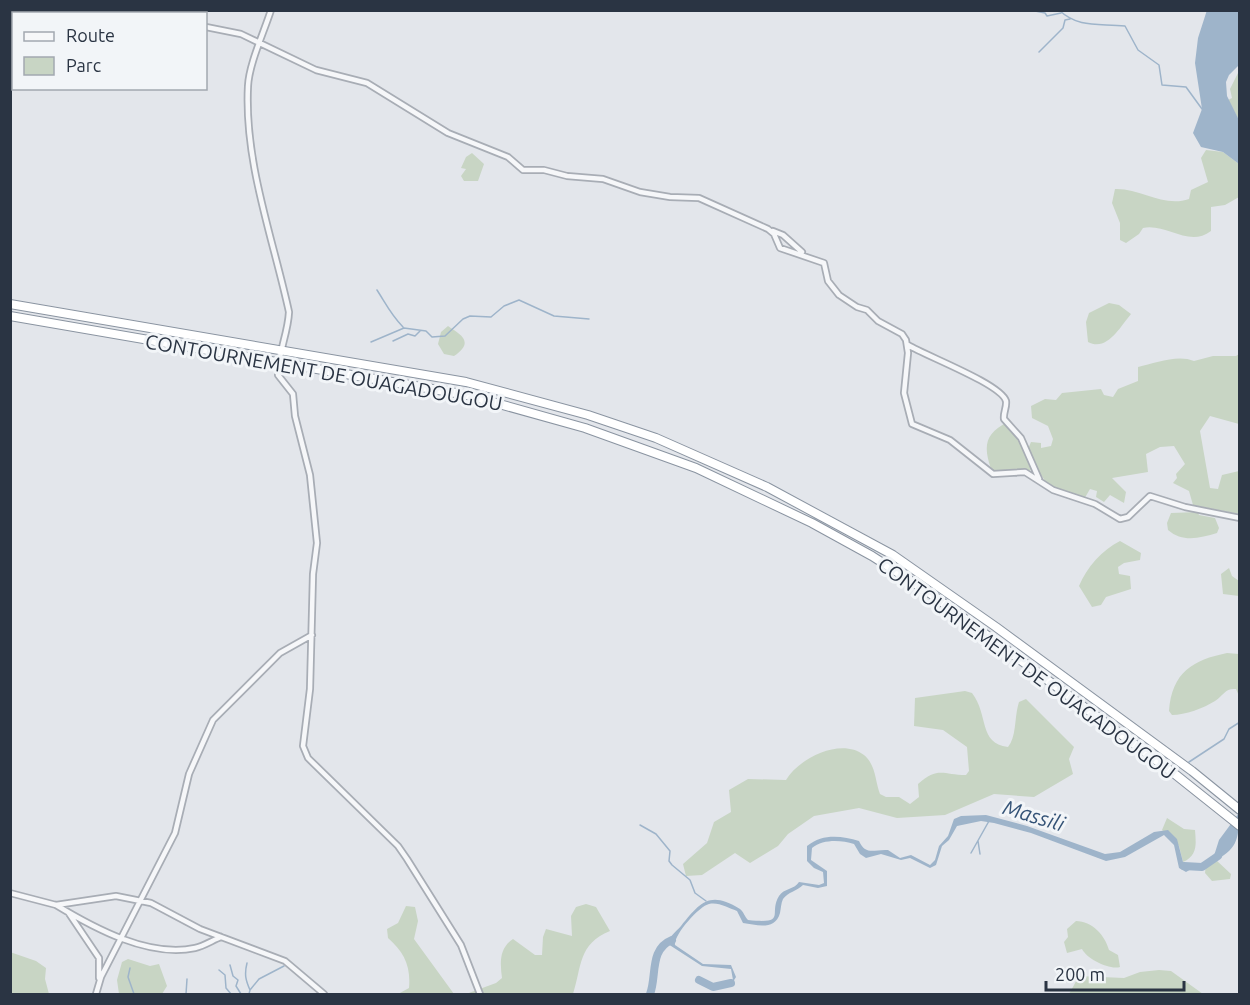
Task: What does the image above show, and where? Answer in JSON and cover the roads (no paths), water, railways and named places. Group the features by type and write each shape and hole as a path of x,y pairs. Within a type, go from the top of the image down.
{"highway":[{"name":"CONTOURNEMENT DE OUAGADOUGOU","path":"10,304 466,382 542,402 656,438 767,487 877,546 944,589 1192,771 1239,810"},
{"name":"CONTOURNEMENT DE OUAGADOUGOU","path":"10,316 456,392 634,444 756,495 872,556 931,594 1239,826"}],"street":[{"path":"271,10 248,83 249,120 258,182 289,312 288,332 280,350 278,375 293,394 294,416 310,475 317,543 313,574 310,688 303,746 305,752 398,846 462,945 480,994"},
{"path":"207,27 241,34 316,70 367,83 430,123 508,157 523,170 544,170 567,176 603,179 640,192 670,197 699,198 783,235 805,255"},
{"path":"768,228 783,250 805,255 824,263 828,281 839,295 902,334 908,345 904,393 912,424 950,440 993,474 1025,472 1065,496 1095,504 1120,519 1128,517 1150,496 1185,507 1239,518"},
{"path":"908,345 974,376 1002,394 1006,403 1004,419 1021,438 1040,481"},
{"path":"99,981 175,833 189,774 213,720 280,653 312,635"},
{"path":"10,893 56,905 123,938 146,945 197,948 221,937"},
{"path":"56,905 116,896 162,907 182,920 285,961 324,994"},
{"path":"67,912 99,958 99,981 96,994"}],"water":[{"path":"1207,10 1239,11 1239,65 1229,75 1226,82 1227,96 1239,120 1239,164 1223,152 1201,147 1193,133 1202,109 1195,63 1198,38"},
{"path":"1239,813 1235,843 1227,853 1212,862 1219,840"},
{"path":"986,815 1027,826 1105,854 1120,852 1154,832 1168,830 1177,839 1183,862 1193,868 1186,872 1179,868 1174,845 1164,835 1125,857 1106,861 1031,833 981,821 957,826 949,840 942,846 936,865 930,868 910,858 901,860 881,854 866,858 860,854 854,844 838,841 827,842 812,848 811,860 827,871 827,886 818,888 803,885 787,895 781,904 778,919 770,925 743,923 737,911 709,904 693,915 682,929 675,945 703,964 731,965 736,977 731,985 721,986 733,980 731,969 702,966 668,944 671,937 694,911 706,902 720,900 740,909 748,920 768,920 774,916 779,896 799,882 819,885 824,883 823,872 814,868 807,861 807,846 819,839 839,837 853,839 859,841 865,849 888,850 900,858 911,855 930,865 935,860 939,846 948,836 954,819 961,816"}],"waterway":[{"path":"1030,10 1045,13 1047,16 1061,13"},
{"path":"1059,10 1082,23 1125,26 1138,50 1159,65 1162,85 1186,87 1202,109"},
{"path":"1039,52 1063,28 1065,20 1070,19"},
{"path":"377,290 403,327"},
{"path":"371,342 404,328 426,331 432,337 445,336 463,319 470,316 491,317 504,306 519,300 554,316 589,319"},
{"path":"393,341 408,334 415,336 420,331"},
{"path":"1189,762 1224,739 1229,729 1240,722"},
{"path":"971,853 989,821"},
{"path":"640,825 656,834 670,851 669,861 690,880 695,893 706,901"},
{"path":"978,841 980,854"},
{"name":"Massili","path":"1184,866 1202,867 1218,856"},
{"path":"650,994 657,957 665,944 672,940"},
{"path":"247,963 249,994"},
{"path":"230,965 233,976 238,980 236,986 241,994"},
{"path":"250,990 259,979 284,966"},
{"path":"130,968 128,977 134,994"},
{"path":"219,970 225,975 226,988 231,994"},
{"path":"186,994 187,979"},
{"name":"Massili","path":"699,980 713,987 731,983"}]}
